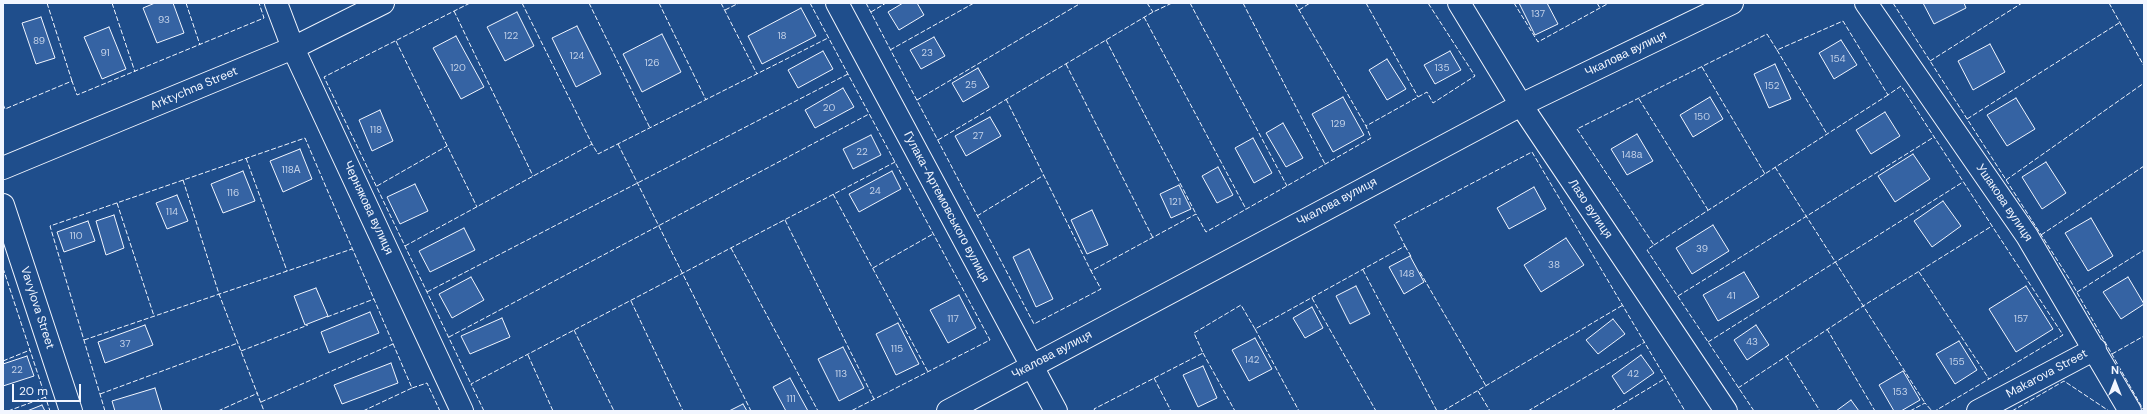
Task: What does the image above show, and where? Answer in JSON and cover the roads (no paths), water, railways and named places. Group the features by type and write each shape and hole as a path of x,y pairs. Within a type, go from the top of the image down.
{"street":[{"name":"Чернякова вулиця","path":"276,3 293,48 462,411"},
{"name":"Arktychna Street","path":"3,168 293,48 382,3"},
{"name":"Гулака-Артемовського вулиця","path":"837,3 1056,411"},
{"name":"Лазо вулиця","path":"1459,3 1521,105 1726,411"},
{"name":"Чкалова вулиця","path":"948,411 1031,365 1521,105 1732,3"},
{"name":"Ушакова вулиця","path":"1866,3 2027,236 2095,349 2130,411"},
{"name":"Vavylova Street","path":"3,205 71,411"},
{"name":"Makarova Street","path":"1978,411 2095,349"}]}
